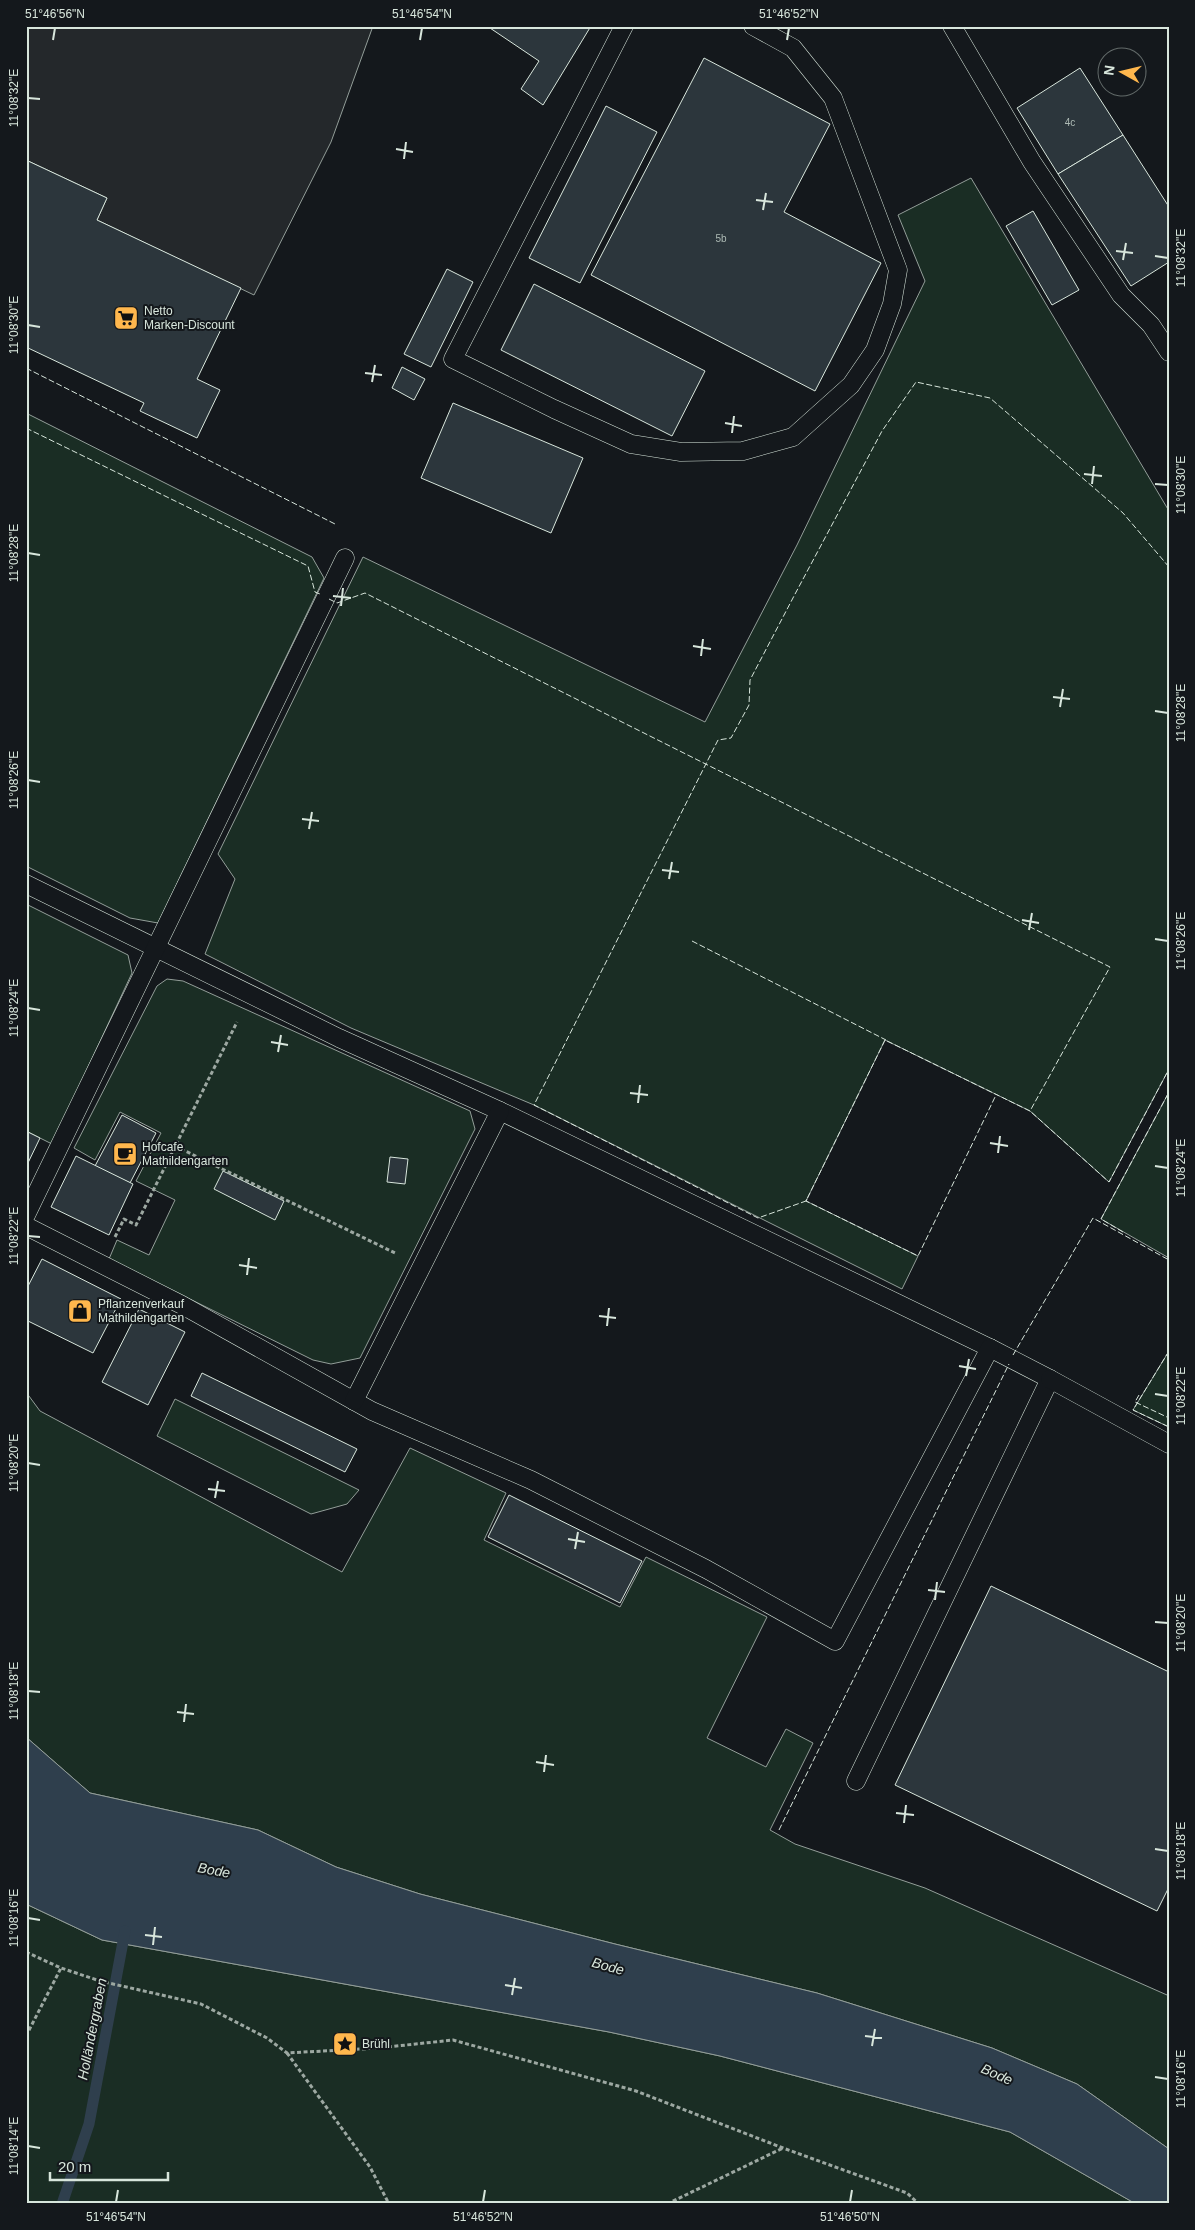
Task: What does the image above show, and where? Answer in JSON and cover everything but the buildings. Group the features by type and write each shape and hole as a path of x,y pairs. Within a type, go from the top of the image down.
{"lane":[{"path":"624,26 453,358 554,409 632,444 681,452 743,452 793,437 851,386 875,350 892,304 898,270 833,98 794,48 753,26"},
{"path":"952,26 1032,162 1121,295 1151,325 1169,352"},
{"path":"26,1215 345,558"},
{"path":"26,884 339,1038 500,1111 990,1348 1169,1444"},
{"path":"354,1401 500,1111"},
{"path":"26,1226 182,1305 372,1411 531,1480 706,1569 835,1641 990,1348"},
{"path":"856,1781 1050,1380"}],"path":[{"path":"101,1264 124,1219 136,1225 251,994"},
{"path":"176,1146 422,1266"},
{"path":"26,1952 61,1968 100,1981 201,2004 267,2038 287,2053 370,2167 389,2204"},
{"path":"26,2036 61,1968"},
{"path":"287,2053 378,2048 453,2040 636,2091 783,2148 907,2193 918,2204"},
{"path":"667,2204 783,2148"}],"green space":[{"path":"971,178 1169,511 1169,1069 1109,1182 1030,1111 885,1040 806,1201 918,1256 902,1289 534,1105 351,1028 205,954 235,879 218,854 363,557 705,722 797,545 925,281 898,215"},
{"path":"26,413 312,557 324,578 158,923 130,918 26,866"},
{"path":"26,904 128,955 132,973 52,1144 26,1131"},
{"path":"167,979 183,981 470,1111 475,1129 360,1358 331,1364 313,1360 109,1259 117,1240 149,1255 175,1200 136,1181 161,1133 120,1112 95,1160 74,1148 157,986"},
{"path":"1169,1092 1169,1258 1101,1219"},
{"path":"1169,1351 1169,1427 1133,1410"},
{"path":"26,1392 40,1411 342,1572 410,1448 506,1493 484,1540 620,1607 646,1557 767,1617 707,1738 766,1767 786,1729 813,1743 770,1830 795,1844 925,1888 1167,1995 1169,1991 1169,2149 1077,2084 992,2048 817,1993 420,1894 336,1867 258,1830 90,1793 26,1737"},
{"path":"175,1399 359,1490 347,1504 311,1514 157,1436"},
{"name":"Brühl","path":"26,1904 102,1940 609,2032 720,2056 1010,2132 1136,2204 26,2204"}],"shaded area":[{"path":"26,26 373,26 331,142 254,295 97,220 107,198 26,160"}],"water":[{"name":"Bode","path":"26,1737 90,1793 258,1830 336,1867 420,1894 817,1993 992,2048 1077,2084 1169,2149 1169,2204 1136,2204 1010,2132 720,2056 609,2032 102,1940 26,1904"}],"waterway":[{"name":"Holländergraben","path":"62,2204 89,2124 125,1931"}],"fence":[{"path":"26,368 335,524"},
{"path":"1169,567 1123,513 990,398 916,382 882,431 794,596 750,680 749,705 731,738 718,740 534,1105 758,1218 806,1201 885,1040 1030,1111 1109,1182 1169,1069"},
{"path":"26,428 308,566 315,592 320,594"},
{"path":"329,599 337,603 365,593 1110,967 1030,1111"},
{"path":"692,941 886,1040"},
{"path":"1123,1232 1101,1219 1169,1092"},
{"path":"807,1199 806,1201 918,1256 996,1095"},
{"path":"1013,1355 1093,1218 1169,1260"},
{"path":"1169,1351 1133,1410 1169,1427"},
{"path":"779,1830 1009,1364"},
{"path":"1139,1395 1135,1402 1169,1418"}],"place":[{"name":"Netto Marken-Discount","path":"126,318"},
{"name":"Hofcafe Mathildengarten","path":"125,1154"},
{"name":"Pflanzenverkauf Mathildengarten","path":"80,1311"},
{"name":"Brühl","path":"345,2044"}]}
